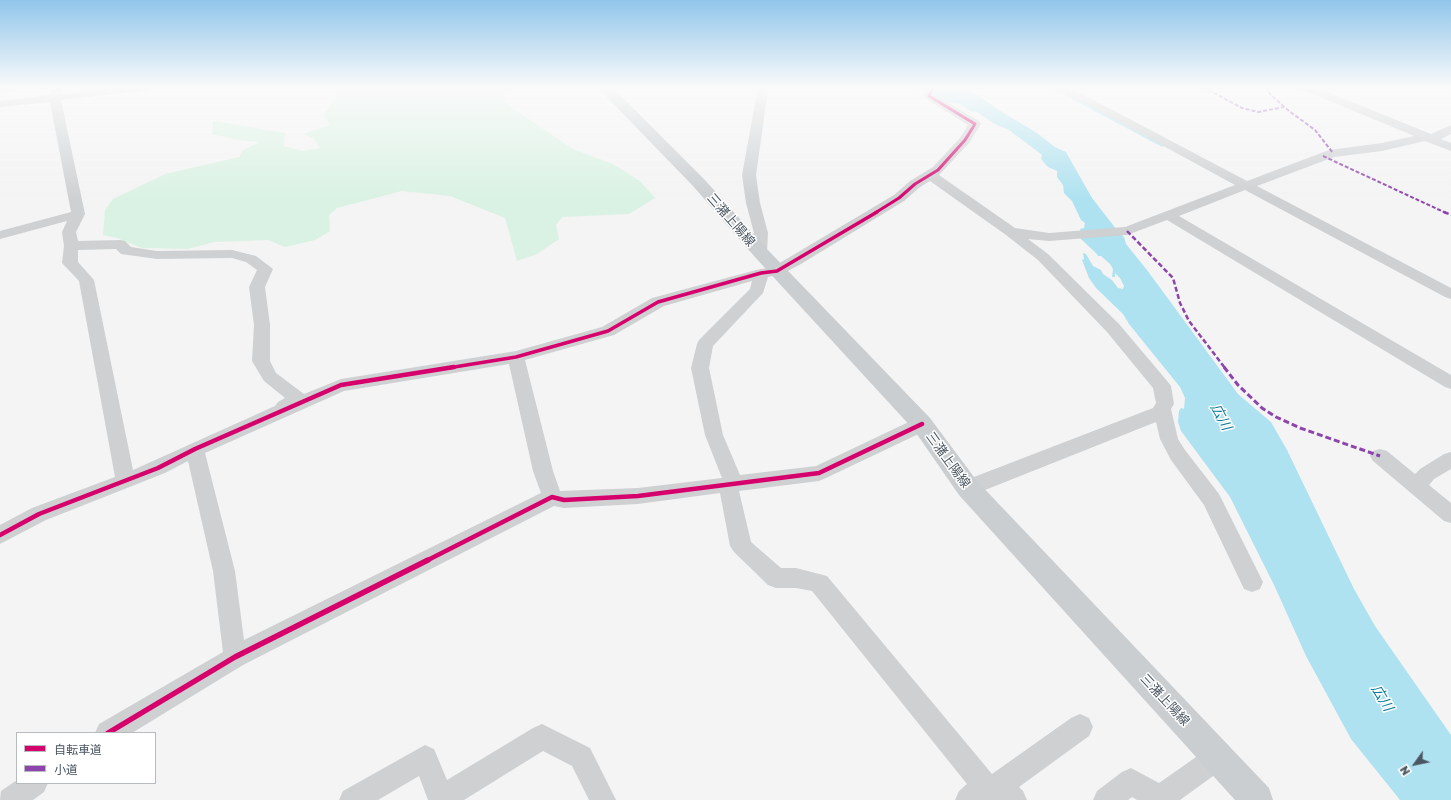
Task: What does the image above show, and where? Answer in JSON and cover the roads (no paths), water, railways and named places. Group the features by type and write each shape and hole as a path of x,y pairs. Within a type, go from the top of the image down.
{"main road":[{"name":"三潴上陽線","path":"641,124 699,183 760,252 769,272 922,424 968,488 1257,800"}],"street":[{"path":"62,124 78,214 69,232 71,246 70,263 86,280 125,480"},
{"path":"757,124 749,176 753,203 761,233 760,252"},
{"path":"0,535 39,514 158,468 195,449 341,385 516,357 608,331 658,302 769,272 796,261 899,198 915,184 938,170 965,140 975,124"},
{"path":"1128,124 1242,187 1451,294"},
{"path":"1396,124 1451,147"},
{"path":"1011,232 1049,237 1127,231 1323,156 1333,153 1382,147 1429,138 1451,129"},
{"path":"930,175 1011,232 1043,257 1113,328 1162,386 1165,404 1160,413 968,488"},
{"path":"0,235 78,214"},
{"path":"1168,215 1451,382"},
{"path":"71,246 120,244 126,251 157,255 232,254 252,259 265,269 257,287 262,325 260,361 270,377 298,398 269,417"},
{"path":"769,272 757,290 705,344 700,368 714,435 731,485 741,546 776,578 796,578 819,584 990,794 1080,727"},
{"path":"516,357 542,471 552,497"},
{"path":"1162,408 1169,439 1178,455 1212,500 1252,582"},
{"path":"110,732 235,657 552,497 564,500 638,496 819,473 922,424"},
{"path":"195,449 224,571 235,657"},
{"path":"1380,456 1451,515"},
{"path":"1416,486 1427,474 1451,459"},
{"path":"352,800 425,758 441,800 542,736 581,757 603,800"},
{"path":"1106,800 1131,781 1159,799 1218,757"},
{"path":"10,800 34,784"}],"water":[{"name":"広川","path":"996,124 1023,124 1055,147 1066,152 1092,198 1124,237 1126,244 1147,270 1238,394 1271,422 1287,450 1354,589 1375,626 1451,735 1451,800 1400,800 1351,739 1306,656 1275,587 1230,497 1181,431 1178,422 1179,411 1181,408 1184,409 1185,398 1180,387 1129,324 1123,314 1096,288 1089,278 1082,260 1084,259 1083,253 1086,254 1093,266 1101,270 1103,274 1112,280 1118,288 1123,289 1124,286 1120,278 1115,273 1115,277 1112,277 1113,269 1110,264 1101,256 1098,256 1081,239 1080,229 1084,228 1085,223 1081,220 1072,201 1064,193 1063,185 1057,177 1057,171 1048,167 1041,159 1041,154 1009,130"}],"waterway":[{"path":"1123,124 1162,145"}]}
